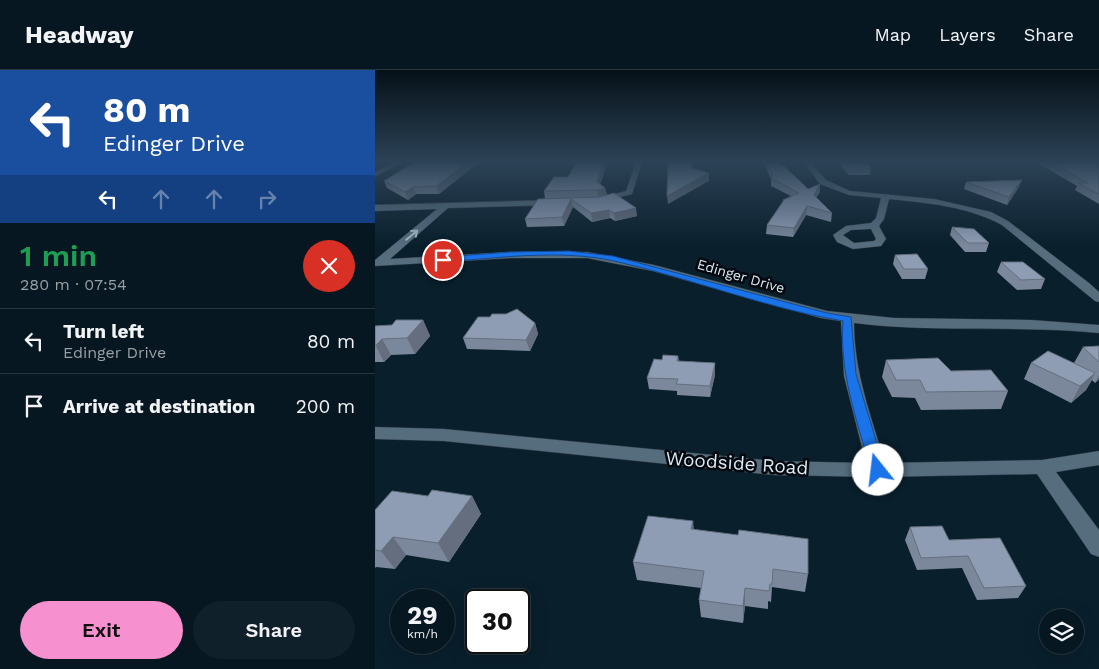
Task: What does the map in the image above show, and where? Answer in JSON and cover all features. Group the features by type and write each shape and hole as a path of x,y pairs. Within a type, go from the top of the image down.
{"street":[{"path":"591,202 610,199 629,192 630,190"},
{"path":"839,190 885,198 942,202 988,214 1005,223 1099,298"},
{"path":"874,226 879,219 885,198"},
{"path":"375,208 565,203"},
{"path":"376,260 446,206"},
{"path":"376,260 432,207"},
{"name":"Edinger Drive","path":"376,260 511,254 587,255 654,268 817,313 848,319 903,324 1040,323 1099,329"},
{"path":"848,319 847,337 851,374 878,470"},
{"name":"Woodside Road","path":"375,434 444,435 774,468 878,470 1043,468 1099,458"},
{"path":"1043,468 1099,547"}],"building":[{"path":"545,190 597,190 597,190"},
{"path":"667,190 678,190 667,196"},
{"path":"793,190 817,190 814,195 832,213 807,206 794,228 767,225 783,200 799,193"},
{"path":"989,190 1014,190 1009,197"},
{"path":"1091,190 1099,190 1099,194"},
{"path":"614,193 636,208 614,213 609,210 591,213 571,199 562,217 525,219 538,199 599,197"},
{"path":"952,227 974,229 989,243 968,243"},
{"path":"917,254 928,269 904,269 895,255"},
{"path":"1001,262 1023,262 1045,279 1021,280"},
{"path":"517,309 535,323 526,340 463,338 478,317 506,314"},
{"path":"396,320 423,320 407,338 382,339 375,346 375,326 392,325"},
{"path":"1099,346 1099,362 1083,347"},
{"path":"1048,351 1095,373 1080,386 1031,363"},
{"path":"663,355 678,356 677,361 715,363 710,386 676,384 678,379 647,378 654,359 662,360"},
{"path":"938,358 951,371 991,370 1008,391 926,392 920,380 896,380 886,360"},
{"path":"432,490 472,496 438,543 393,537 381,551 375,550 375,510 392,491 428,496"},
{"path":"648,516 693,521 691,529 738,535 739,530 808,539 808,574 773,569 772,584 770,584 769,591 745,588 743,606 699,600 704,571 633,562"},
{"path":"942,526 949,540 1000,538 1026,586 984,588 968,556 921,558 910,527"}],"route":[{"path":"443,260 511,254 569,254 613,258 826,315 848,319 847,337 851,374 878,470"}]}
